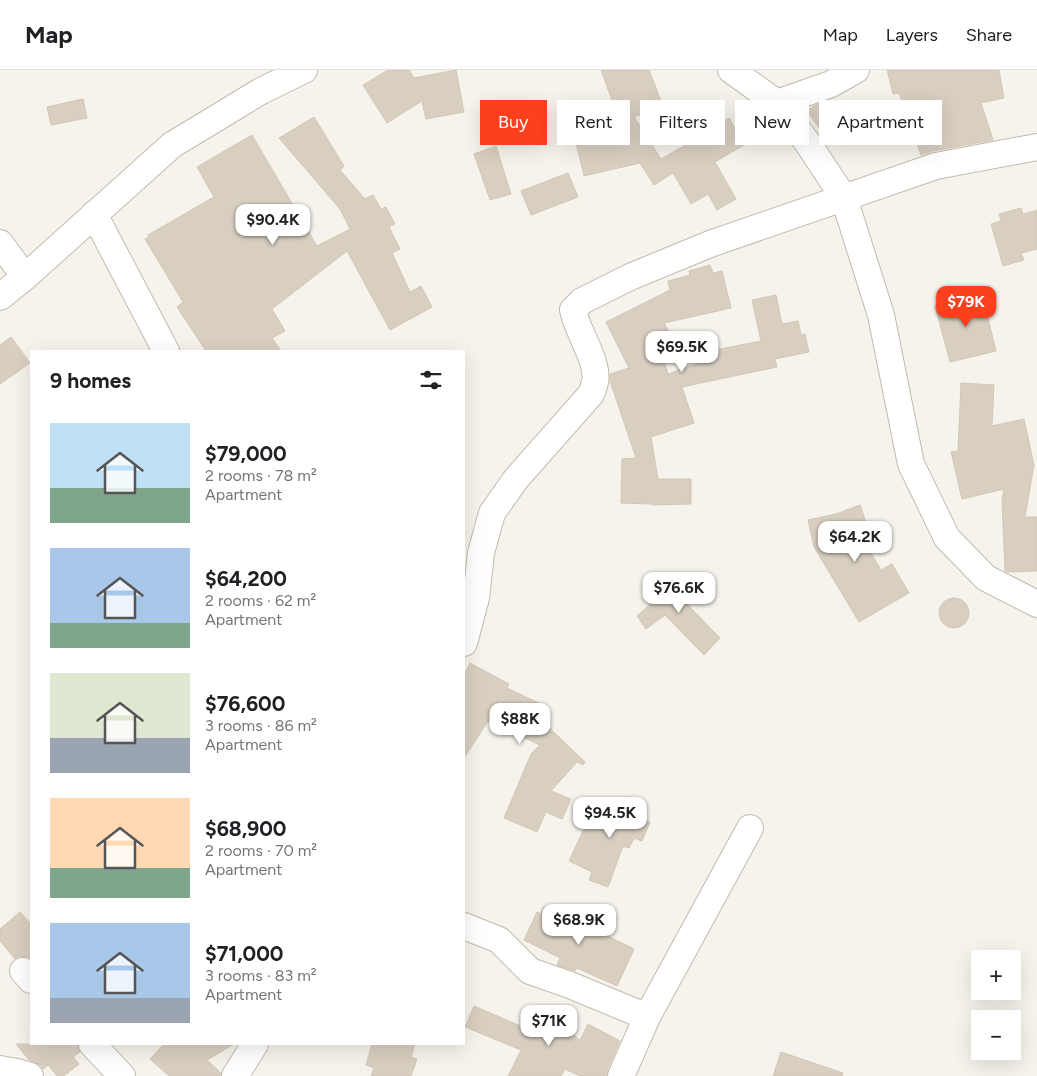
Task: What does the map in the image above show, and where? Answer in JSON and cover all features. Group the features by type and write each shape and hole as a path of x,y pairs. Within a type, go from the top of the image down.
{"street":[{"path":"0,297 172,146 261,91 304,70"},
{"path":"731,70 773,100"},
{"path":"786,100 831,84 856,70"},
{"path":"809,145 844,198 881,315 911,464 947,538 986,578 1037,604"},
{"path":"465,639 476,598 481,553 492,513 516,480 591,394 596,381 593,363 575,322 573,310 582,301 630,277 710,244 936,166 1037,147"},
{"path":"94,214 165,350"},
{"path":"0,243 25,277"},
{"path":"621,1076 646,1018 750,828"},
{"path":"465,926 499,940 530,971 570,985 646,1018"},
{"path":"93,1045 122,1076"},
{"path":"239,1075 254,1045"},
{"path":"0,1069 30,1076"}],"building":[{"path":"388,70 409,70 414,78 456,70 464,112 426,119 422,101 387,123 363,85"},
{"path":"601,70 649,70 661,100 640,100 640,115 634,117 640,126 640,145 652,145 661,159 685,145 725,145 725,120 729,118 735,129 735,145 744,145 715,162 736,199 717,210 708,194 691,204 673,173 654,185 640,163 584,176 577,145 630,145 630,100 612,100"},
{"path":"887,70 999,70 1004,98 981,103 993,140 921,155 917,145 942,145 942,100 901,100 899,93 893,94"},
{"path":"83,99 87,118 51,125 47,107"},
{"path":"819,104 819,128 809,114 809,110"},
{"path":"314,117 344,166 340,170 365,199 373,195 381,209 386,207 395,224 389,227 400,249 392,253 410,292 421,286 432,307 390,330 347,251 272,309 285,331 272,338 280,350 205,350 177,307 183,302 145,239 149,237 148,235 214,197 197,167 252,135 317,246 350,229 340,209 279,138"},
{"path":"496,146 511,194 490,200 474,154"},
{"path":"568,173 578,197 531,215 521,191"},
{"path":"1021,208 1023,214 1037,210 1037,249 1021,253 1024,260 1003,266 991,224 1001,221 999,214"},
{"path":"710,265 713,273 722,271 731,308 664,323 668,330 657,336 668,374 702,362 700,353 761,341 752,300 776,295 782,324 798,321 801,335 805,334 809,352 775,359 777,367 682,387 694,423 651,437 658,479 691,479 691,504 652,505 621,503 622,459 636,458 610,381 610,374 629,368 606,322 670,290 668,281 690,275 689,271"},
{"path":"982,294 996,351 950,362 935,306"},
{"path":"11,337 30,363 0,384 0,345"},
{"path":"961,383 994,385 992,426 1024,419 1034,465 1025,517 1037,517 1037,571 1005,571 1002,500 1004,489 962,499 951,452 958,451"},
{"path":"860,505 868,528 858,531 881,570 892,564 909,593 859,622 814,547 808,520 836,514"},
{"path":"670,577 677,584 685,577 696,592 684,601 720,638 704,655 665,615 646,629 637,616 653,602 649,597"},
{"path":"954,598 960,599 968,607 968,619 960,627 954,628 948,627 940,619 939,613 940,607 948,599"},
{"path":"470,663 509,684 507,688 545,706 540,719 585,762 583,765 577,762 551,791 571,799 562,819 546,812 537,832 504,818 531,754 540,745 488,721 465,756 465,673"},
{"path":"626,797 647,806 642,818 650,822 642,841 634,838 629,848 623,846 608,887 589,880 592,872 569,861 590,816 604,823 615,798 623,802"},
{"path":"544,907 563,916 563,914 634,949 617,986 577,968 575,971 557,965 560,958 524,940 537,912 541,914"},
{"path":"20,912 30,923 30,958 20,956 15,959 0,941 0,929"},
{"path":"474,1006 537,1033 543,1020 580,1040 588,1024 620,1041 606,1076 580,1076 565,1069 561,1076 508,1076 521,1050 465,1027"},
{"path":"16,1044 77,1045 80,1052 73,1057 79,1064 64,1076 57,1076 48,1065 43,1069 41,1065 29,1060"},
{"path":"163,1045 232,1045 207,1060 221,1073 220,1076 169,1076 150,1059"},
{"path":"372,1045 415,1045 411,1057 417,1059 411,1076 371,1076 374,1068 366,1065"},
{"path":"781,1052 843,1073 842,1076 773,1076"}]}
